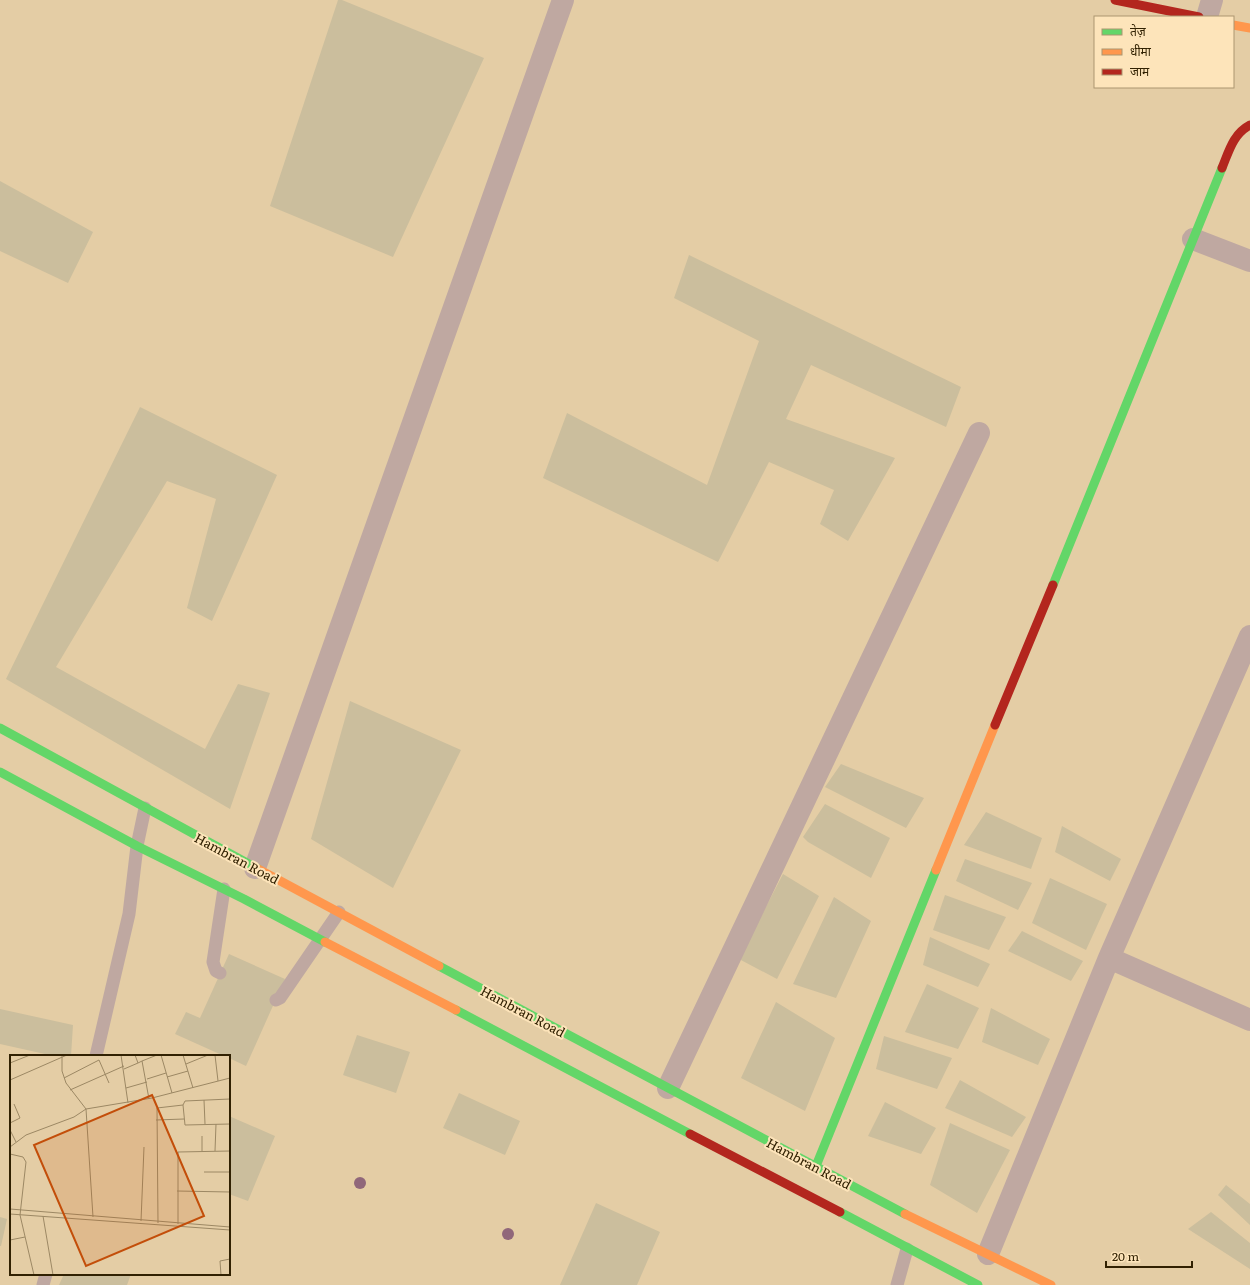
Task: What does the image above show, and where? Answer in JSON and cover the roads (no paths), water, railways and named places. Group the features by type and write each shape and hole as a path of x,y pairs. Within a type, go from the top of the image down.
{"main road":[{"path":"1116,0 1194,16"},
{"path":"1234,25 1250,28"},
{"path":"816,1166 1234,139 1242,128 1250,125"},
{"name":"Hambran Road","path":"0,728 255,868 918,1221 1051,1285"},
{"path":"0,772 137,846 320,939 978,1285"}],"street":[{"path":"255,868 563,0"},
{"path":"1207,16 1212,0"},
{"path":"1193,239 1250,260"},
{"path":"668,1088 979,433"},
{"path":"988,1254 1109,958 1250,636"},
{"path":"1109,958 1250,1020"}],"lane":[{"path":"96,1055 129,914 137,846 145,808"},
{"path":"220,973 216,971 213,962 224,889"},
{"path":"276,1000 280,998 339,912"},
{"path":"897,1285 907,1249"},
{"path":"43,1285 46,1275"}]}
